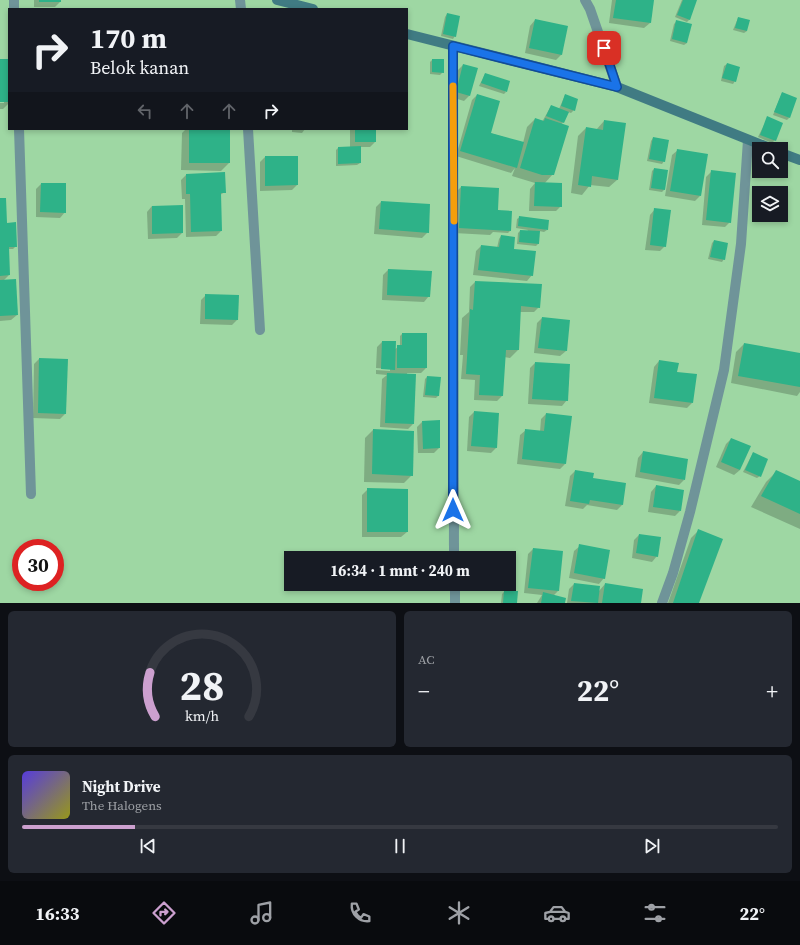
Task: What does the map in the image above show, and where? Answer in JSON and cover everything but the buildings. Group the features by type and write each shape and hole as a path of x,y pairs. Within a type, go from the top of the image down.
{"street":[{"path":"277,0 309,8"},
{"path":"588,3 617,87"},
{"path":"408,34 617,87 753,142"},
{"path":"453,46 454,551"},
{"path":"19,130 31,455 30,494"},
{"path":"248,130 260,330"},
{"path":"662,603 673,573 688,520 724,370 742,244 748,140"},
{"path":"788,156 800,160"},
{"path":"455,591 455,603"}],"slow traffic":[{"path":"453,86 454,221"}],"route":[{"path":"453,510 453,46 617,87 604,48"}]}
